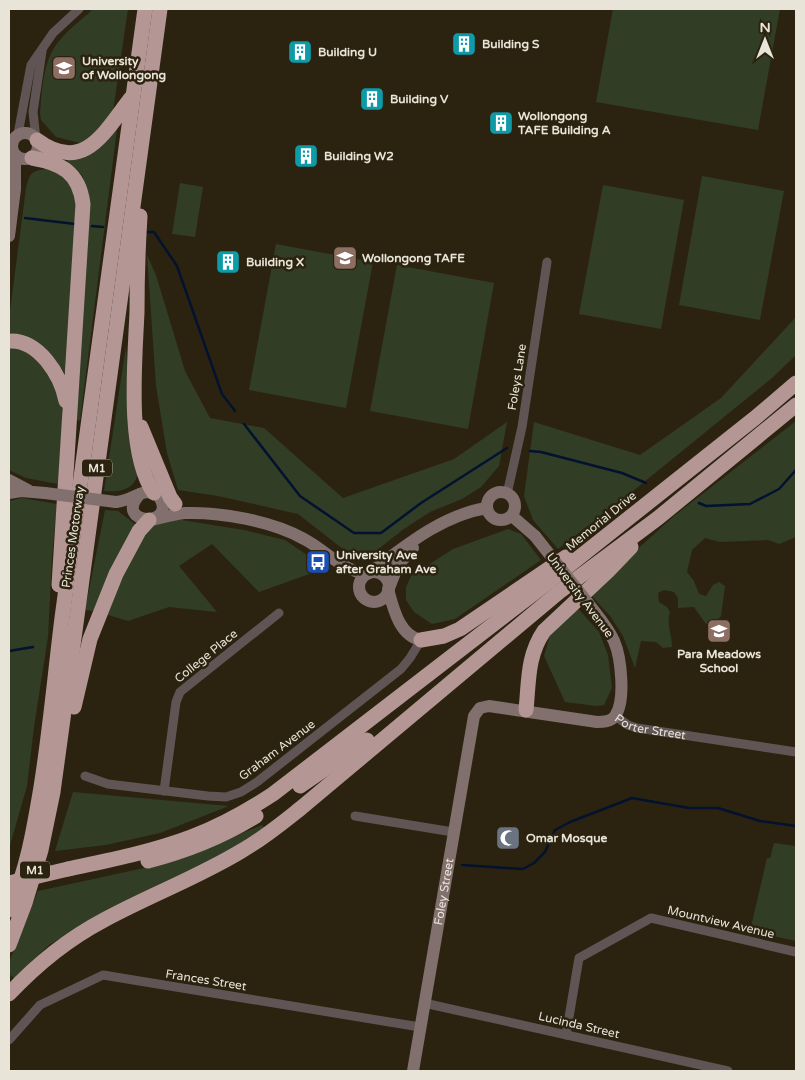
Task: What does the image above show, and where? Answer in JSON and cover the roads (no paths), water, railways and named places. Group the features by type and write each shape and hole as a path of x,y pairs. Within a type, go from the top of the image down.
{"highway":[{"name":"Princes Motorway","path":"9,910 12,889 36,821 145,9"},
{"name":"Princes Motorway","path":"9,945 36,868 53,792 160,9"},
{"path":"36,140 49,148 63,153 71,154 86,149 98,140 132,97"},
{"path":"141,143 143,184 138,249 134,361 136,433 141,462 151,494"},
{"path":"30,158 52,162 67,170 76,180 82,195 84,213 58,578 62,623"},
{"path":"9,341 26,345 40,354 54,368 62,386 70,417"},
{"name":"Memorial Drive","path":"66,874 181,841 205,832 249,809 296,777 423,680 755,418 796,383"},
{"path":"135,393 138,415 144,435 160,469 170,497 176,504"},
{"path":"9,994 51,954 79,934 221,863 261,839 301,808 559,592 658,518 796,405"},
{"path":"420,640 444,636 460,629 647,503"},
{"path":"526,710 530,661 538,640 544,631 608,571 658,518"},
{"path":"53,792 90,639 116,574 146,519"},
{"path":"9,903 12,889 66,874 130,866 206,843 257,815 435,694"}],"main road":[{"path":"9,236 15,189 12,145 15,135 28,133 36,140 37,150 30,158 15,189"},
{"path":"13,154 22,159 30,158"},
{"path":"9,480 39,492"},
{"path":"9,493 39,492 116,502 127,506 146,519 184,513 209,514 250,520 281,528 316,546 351,570 382,574 387,580 400,624"},
{"path":"499,492 507,494 514,500 515,504 514,512 508,519 499,520 491,516 487,508 491,496 499,492"},
{"path":"116,502 151,494 209,514"},
{"path":"151,494 161,500 162,507 161,512 156,518 146,519 135,512 133,504 135,499 151,494"},
{"path":"420,640 411,636 386,611 365,598 360,592 360,584 363,577 430,530 455,517 487,508"},
{"name":"University Avenue","path":"512,516 535,536 610,634 620,659 621,688 615,716"},
{"path":"337,562 365,598 372,601 380,600 386,595 401,560 430,530"},
{"name":"Porter Street","path":"477,711 489,706 597,722 608,721 615,716"},
{"name":"Foley Street","path":"413,1071 471,723 477,711"}],"street":[{"path":"15,135 31,65 53,33 79,9"},
{"path":"36,140 32,112 42,48"},
{"name":"Foleys Lane","path":"507,494 522,427 547,262"},
{"name":"College Place","path":"164,791 176,702 180,692 279,613"},
{"name":"Graham Avenue","path":"85,776 108,784 164,791 226,797 241,792 257,782 401,669 420,640"},
{"name":"Porter Street","path":"615,716 628,725 637,728 796,752"},
{"path":"355,816 453,832"},
{"name":"Mountview Avenue","path":"566,1035 578,958 651,918 796,952"},
{"name":"Frances Street","path":"9,1040 40,1006 104,976 420,1028"},
{"name":"Lucinda Street","path":"424,1003 728,1071"}],"waterway":[{"path":"25,218 75,224"},
{"path":"92,226 103,227"},
{"path":"148,232 154,232 177,266 222,394 235,411"},
{"path":"244,424 300,496 354,533 381,533 421,503 507,448"},
{"path":"530,451 541,452 622,473 646,483"},
{"path":"699,503 706,506 750,504 779,489 796,470"},
{"path":"9,651 33,647"},
{"path":"462,865 523,869 534,863 545,852 555,830 570,822 632,798 689,808 718,808 760,821 796,826"}],"place":[{"name":"Building S","path":"464,44"},
{"name":"Building U","path":"300,52"},
{"name":"University of Wollongong","path":"64,68"},
{"name":"Building V","path":"372,99"},
{"name":"Wollongong TAFE Building A","path":"501,123"},
{"name":"Building W2","path":"306,156"},
{"name":"Wollongong TAFE","path":"345,258"},
{"name":"Building X","path":"228,262"},
{"name":"University Ave after Graham Ave","path":"318,562"},
{"name":"Para Meadows School","path":"719,631"},
{"name":"Omar Mosque","path":"508,838"}]}
